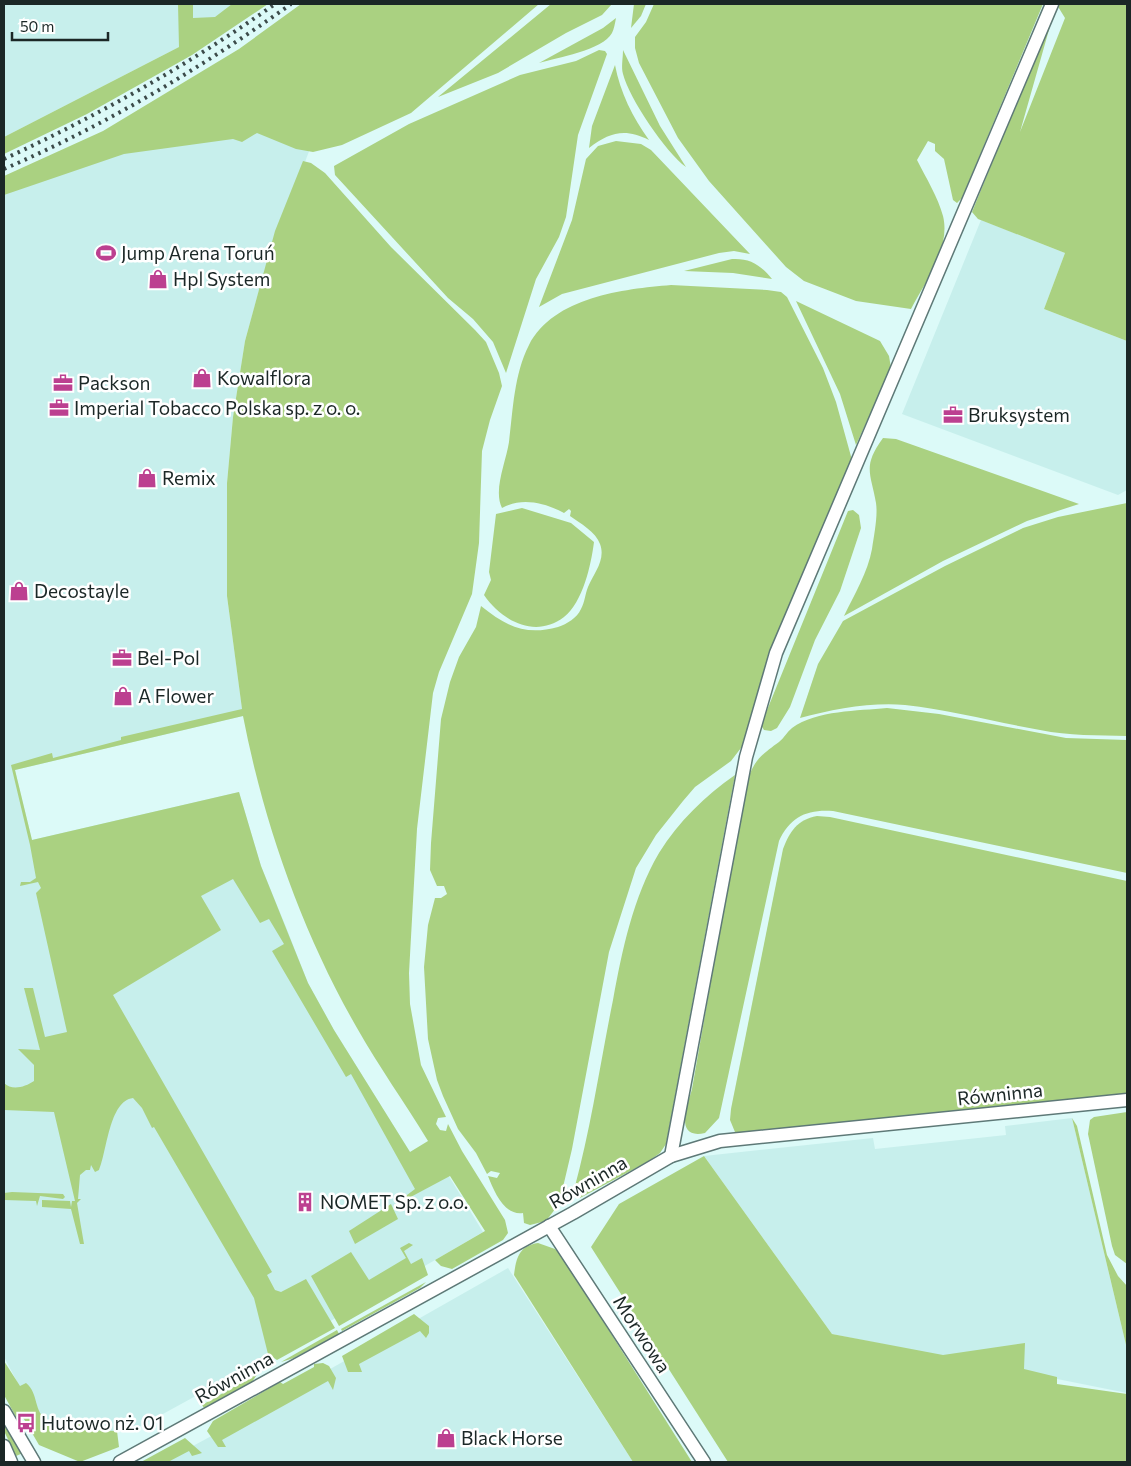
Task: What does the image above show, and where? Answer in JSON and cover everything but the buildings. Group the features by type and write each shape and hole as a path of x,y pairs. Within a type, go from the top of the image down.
{"street":[{"path":"671,1156 746,757 776,653 1052,4"},
{"name":"Równinna","path":"120,1462 549,1226 671,1156 720,1141 1127,1100"},
{"name":"Morwowa","path":"549,1226 704,1462"},
{"path":"4,1411 34,1462"},
{"path":"4,1446 11,1462"}],"shaded area":[{"path":"4,4 242,4 179,47 4,137"},
{"path":"166,103 311,146 265,269 245,341 233,417 227,483 227,596 243,716 15,770 32,840 239,792 261,866 308,983 334,1030 410,1152 428,1142 483,1232 298,1340 130,1432 42,1429 4,1357 4,183"},
{"name":"Bruksystem","path":"981,220 1065,253 1044,309 1127,341 1127,490 1118,495 902,414"},
{"path":"1072,1118 1127,1349 1127,1393 832,1334 704,1156 873,1138 875,1149 1006,1135 1005,1126"},
{"path":"508,1268 633,1462 163,1462 219,1432"}],"green space":[{"path":"178,4 193,4 193,18 215,17 232,4 268,4 192,55 87,114 4,154 4,137 179,47"},
{"path":"301,4 539,4 411,113 342,145 313,152 296,149 257,133 242,142 233,139 124,154 4,195 4,176 103,131 239,49"},
{"path":"551,4 612,4 602,15 566,33 498,73 438,97"},
{"path":"634,4 646,4 641,16 631,28"},
{"path":"654,4 1043,4 962,198 957,203 953,200 944,159 935,151 935,144 928,141 917,160 938,202 943,216 944,228 940,252 911,309 856,301 804,281 786,267 709,181 678,138 639,63 635,48 635,37 646,22"},
{"path":"1127,4 1127,341 1044,309 1065,253 978,219 972,212 1055,10 1020,132 1065,18 1057,5"},
{"path":"616,18 612,33 599,44 589,49 539,63 603,28"},
{"path":"599,50 605,51 607,54 578,135 566,217 559,237 536,279 506,373 493,342 473,319 448,298 335,175 334,166 409,124 520,75 576,61"},
{"path":"623,50 660,126 686,167 659,138 633,97 622,71"},
{"path":"615,65 620,85 628,104 649,140 625,133 611,135 589,148 592,126"},
{"path":"616,141 641,144 651,150 750,254 734,251 719,253 562,294 539,307 572,220 586,159 598,146"},
{"path":"303,161 311,163 325,173 391,247 486,342 499,373 502,386 482,451 479,543 472,594 439,672 433,693 417,829 409,973 410,1004 421,1065 446,1117 438,1118 436,1124 440,1130 446,1131 448,1124 462,1151 505,1220 508,1233 503,1240 452,1269 441,1266 435,1260 485,1231 450,1176 405,1200 403,1198 415,1189 351,1074 346,1077 272,951 284,944 269,919 260,923 233,879 201,896 221,930 113,995 272,1272 267,1275 275,1290 281,1292 306,1279 335,1328 277,1360 268,1354 254,1298 154,1127 152,1128 142,1108 133,1098 125,1101 114,1117 99,1170 95,1172 91,1165 90,1170 86,1170 80,1175 78,1199 81,1199 77,1203 84,1244 80,1244 71,1209 42,1207 42,1200 70,1201 71,1207 72,1201 75,1201 54,1112 4,1110 4,1083 11,1087 19,1087 34,1081 34,1065 18,1049 40,1050 24,988 33,988 45,1037 67,1032 36,893 41,888 38,882 20,886 21,882 30,882 36,878 11,765 52,753 53,758 121,740 121,737 242,709 227,596 227,483 233,417 245,341 275,231","holes":["243,716 262,797 287,876 319,954 365,1042 428,1141 410,1152 334,1030 308,983 261,866 239,792 32,840 15,770"]},
{"path":"732,259 755,263 772,279 733,273 684,271"},
{"path":"671,285 767,290 781,292 787,297 823,368 836,402 852,460 744,744 731,761 695,787 656,835 636,868 609,952 572,1149 559,1204 546,1221 530,1225 524,1223 523,1213 510,1211 505,1207 493,1189 488,1176 497,1178 500,1173 491,1171 487,1174 476,1153 458,1129 437,1080 428,1039 424,967 428,925 435,898 441,898 447,894 444,886 437,886 430,870 441,719 450,682 459,657 476,627 481,606 508,624 526,630 546,630 561,626 579,612 602,556 598,540 587,528 570,516 571,511 569,509 564,513 549,506 525,502 502,508 499,484 509,442 517,380 529,345 540,329 555,316 572,306 591,298 612,293"},
{"path":"796,301 880,341 889,356 891,368 856,445 840,394"},
{"path":"883,438 896,439 1079,504 1027,521 943,561 844,616 864,575 872,549 876,526 876,503 870,477 870,463 876,448"},
{"path":"1127,503 1127,736 1051,732 922,707 892,704 852,707 800,718 818,664 843,621 945,566 1023,528 1058,517"},
{"path":"522,508 571,523 594,542 585,582 576,602 564,617 542,626 531,627 510,619 491,604 484,595 491,580 489,572 496,514"},
{"path":"853,510 859,515 861,528 840,591 815,640 790,707 777,728 771,731 764,730 761,725 848,511"},
{"path":"887,708 939,714 1066,738 1127,740 1127,873 833,811 815,811 800,816 788,826 779,841 719,1118 705,1133 695,1134 689,1131 686,1126 686,1111 692,1089 745,787 751,771 761,756 781,740 792,728 802,722 838,712"},
{"path":"735,775 666,1144 660,1153 649,1161 580,1198 574,1190 590,1120 620,963 635,906 650,870 675,830 703,800"},
{"path":"817,816 830,817 1127,881 1127,1098 743,1134 735,1132 730,1120 731,1109 783,849 788,837 799,823"},
{"path":"1127,1112 1127,1264 1115,1255 1112,1246 1088,1134 1090,1120 1094,1117"},
{"path":"1072,1118 1077,1126 1107,1255 1118,1276 1127,1286 1127,1349"},
{"path":"704,1156 832,1334 943,1355 1025,1343 1024,1369 1057,1377 1057,1384 1127,1394 1127,1462 728,1462 591,1247 619,1204"},
{"path":"4,1193 63,1194 65,1197 63,1199 40,1196 37,1206 36,1201 4,1200"},
{"path":"391,1204 398,1219 355,1244 349,1231"},
{"path":"409,1243 413,1245 404,1251 411,1264 422,1258 428,1275 339,1326 311,1276 351,1252 369,1280 406,1258 400,1248"},
{"path":"538,1243 555,1249 562,1256 692,1462 633,1462 514,1275 517,1258 523,1250"},
{"path":"426,1282 420,1288 342,1331 341,1329"},
{"path":"414,1314 429,1326 429,1333 426,1338 420,1331 359,1364 362,1372 348,1372 342,1356"},
{"path":"337,1330 339,1334 294,1358 281,1362"},
{"path":"4,1361 20,1386 26,1383 30,1387 40,1413 48,1421 57,1424 79,1423 83,1425 83,1430 117,1431 119,1447 80,1462 39,1445 21,1414 16,1417 4,1395"},
{"path":"323,1363 329,1366 336,1378 333,1390 328,1381 222,1440 226,1447 218,1447 207,1431 213,1421 280,1382 283,1384 314,1367 314,1364"},
{"path":"258,1373 252,1382 204,1408 202,1405"},
{"path":"4,1420 23,1453 16,1456 4,1431"},
{"path":"185,1438 202,1453 192,1456 189,1451 168,1462 141,1462"}],"railway":[{"path":"4,159 74,125 143,88 275,4"},
{"path":"4,169 79,134 152,94 223,51 291,4"}],"place":[{"name":"Jump Arena Toruń","path":"106,253"},
{"name":"Hpl System","path":"158,279"},
{"name":"Kowalflora","path":"202,378"},
{"name":"Packson","path":"63,383"},
{"name":"Imperial Tobacco Polska sp. z o. o.","path":"59,408"},
{"name":"Bruksystem","path":"953,415"},
{"name":"Remix","path":"147,478"},
{"name":"Decostayle","path":"19,591"},
{"name":"Bel-Pol","path":"122,658"},
{"name":"A Flower","path":"123,696"},
{"name":"NOMET Sp. z o.o.","path":"305,1202"},
{"name":"Hutowo nż. 01","path":"26,1423"},
{"name":"Black Horse","path":"446,1438"}]}
